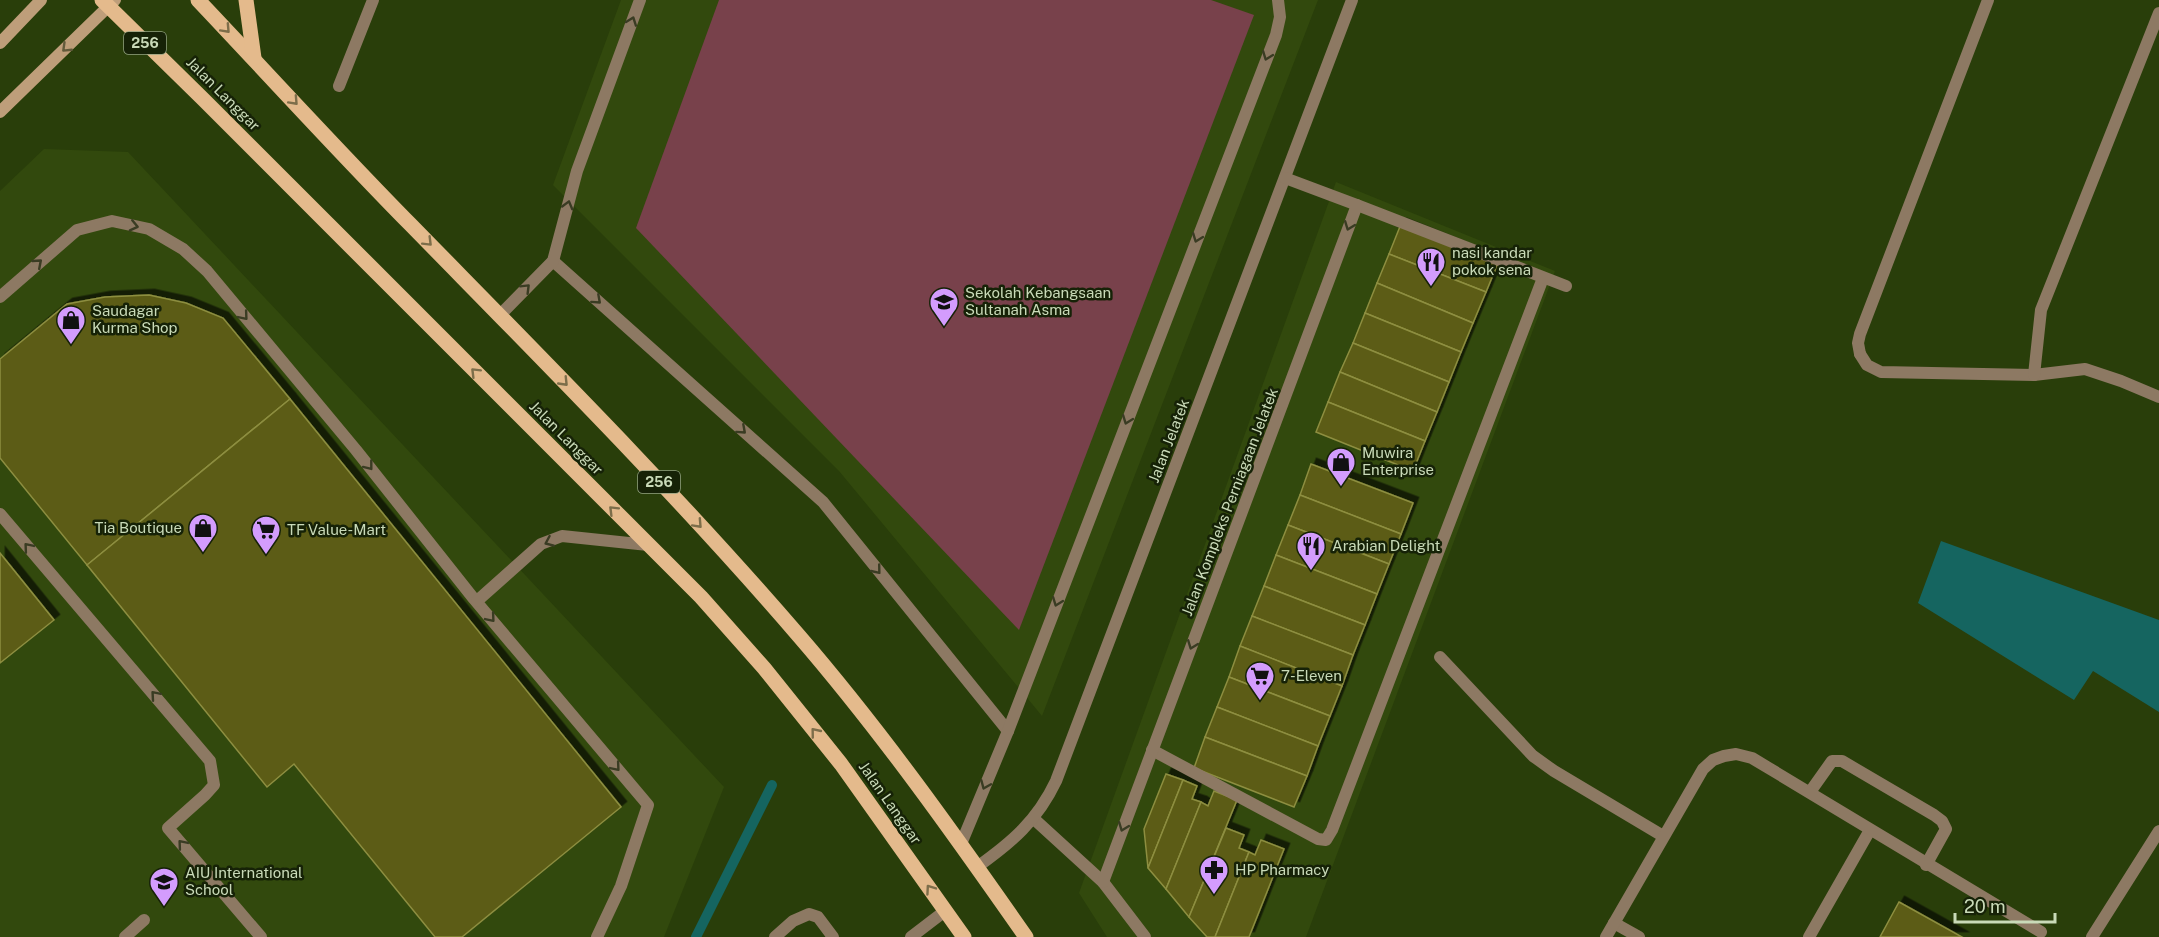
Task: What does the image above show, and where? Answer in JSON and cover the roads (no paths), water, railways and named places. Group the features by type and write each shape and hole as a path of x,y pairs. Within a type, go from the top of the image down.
{"main road":[{"path":"0,43 41,0"},
{"name":"Jalan Langgar","path":"198,0 409,223 631,452 800,637 876,730 961,844 1026,937"},
{"path":"246,0 254,58"},
{"path":"0,112 108,2"},
{"name":"Jalan Langgar","path":"108,2 701,597 764,668 841,764 964,937"}],"street":[{"path":"339,86 373,0"},
{"path":"500,315 553,261 577,171 640,0"},
{"path":"961,844 1008,731 1276,35 1280,17 1278,0"},
{"name":"Jalan Jelatek","path":"977,867 1000,850 1034,819 1056,781 1352,0"},
{"path":"1988,0 1860,334 1858,343 1860,354 1867,365 1881,372 2034,375 2085,369 2159,397"},
{"path":"2034,375 2041,310 2159,13"},
{"path":"1285,178 1566,286"},
{"name":"Jalan Kompleks Perniagaan Jelatek","path":"1103,882 1357,205"},
{"path":"0,297 77,230 112,220 149,229 183,249 207,271 477,601 648,805 621,886 597,937"},
{"path":"553,261 823,502 1008,731"},
{"path":"1152,750 1318,839 1326,840 1414,620 1543,278"},
{"path":"0,514 210,761 214,785 168,828 261,937"},
{"path":"477,601 541,544 562,536 648,545"},
{"path":"1440,657 1533,756 1554,771 1664,836"},
{"path":"1606,937 1703,769 1713,760 1736,754 1752,758 1926,865 2041,932"},
{"path":"1810,792 1832,761 1842,761 1934,815 1942,821 1946,829 1926,865"},
{"path":"1034,819 1103,882 1145,937"},
{"path":"1809,937 1870,830"},
{"path":"2092,937 2159,831"},
{"path":"911,937 945,911"},
{"path":"775,937 793,921 809,914 818,917 833,937"},
{"path":"125,937 144,920"},
{"path":"1614,923 1639,937"}],"water":[{"path":"1941,541 2159,620 2159,712 2093,671 2074,700 1918,603"}],"waterway":[{"path":"696,937 772,785"}],"place":[{"name":"nasi kandar pokok sena","path":"1431,288"},
{"name":"Sekolah Kebangsaan Sultanah Asma","path":"944,328"},
{"name":"Saudagar Kurma Shop","path":"71,346"},
{"name":"Muwira Enterprise","path":"1341,488"},
{"name":"Tia Boutique","path":"203,554"},
{"name":"TF Value-Mart","path":"266,556"},
{"name":"Arabian Delight","path":"1311,572"},
{"name":"7-Eleven","path":"1260,702"},
{"name":"HP Pharmacy","path":"1214,896"},
{"name":"AIU International School","path":"164,908"}]}
